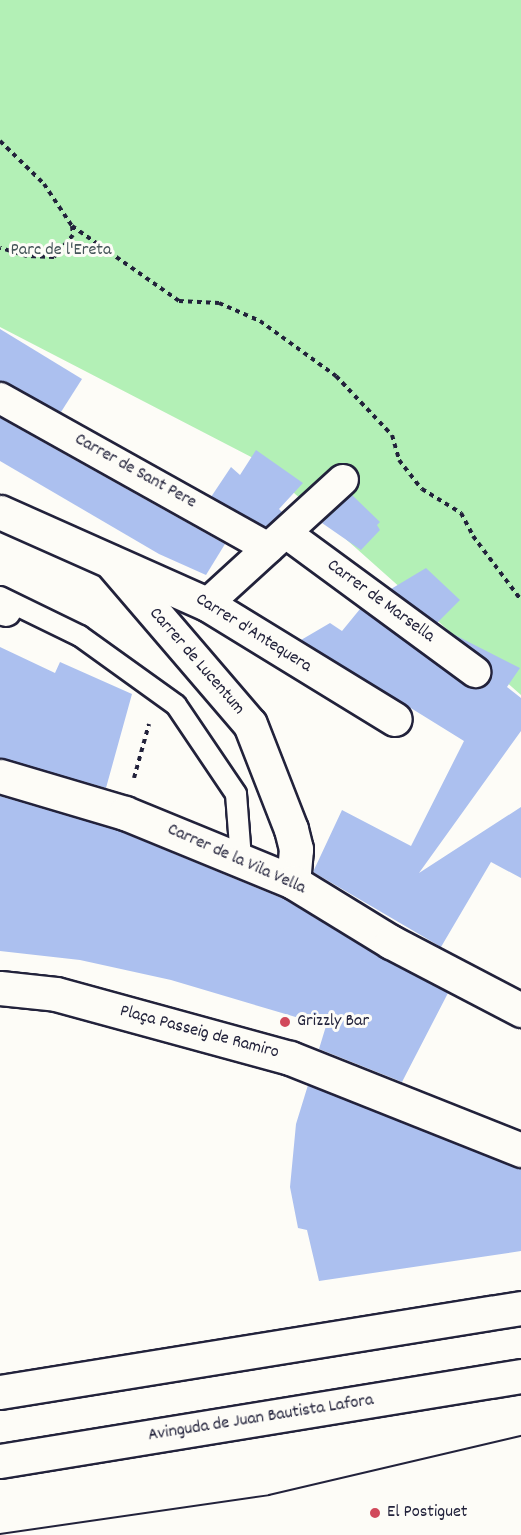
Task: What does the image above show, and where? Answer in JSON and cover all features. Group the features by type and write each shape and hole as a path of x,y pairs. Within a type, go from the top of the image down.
{"street":[{"name":"Carrer de Sant Pere","path":"0,398 277,540"},
{"path":"207,604 343,480"},
{"name":"Carrer d'Antequera","path":"0,512 106,556 207,604 395,719"},
{"name":"Carrer de Marsella","path":"277,540 475,672"},
{"name":"Carrer de Lucentum","path":"106,556 250,724 291,830 296,849 293,882"},
{"name":"Carrer de la Vila Vella","path":"0,776 125,813 293,882 391,942 521,1011"},
{"name":"Plaça Passeig de Ramiro","path":"0,988 57,994 290,1058 521,1150"},
{"path":"0,1392 521,1308"},
{"name":"Avinguda de Juan Bautista Lafora","path":"0,1461 521,1376"}],"lane":[{"path":"5,605 80,636 176,705 236,794 241,859"}],"path":[{"path":"0,141 44,184 72,226 179,301 219,303 260,321 336,376 392,435 399,460 422,489 461,513 473,536 521,600"},
{"path":"0,248 27,256 54,257 70,241 72,226"},
{"path":"125,813 157,693"}],"green space":[{"name":"Parc de l'Ereta","path":"0,0 521,0 521,695 257,460 0,327"}],"building":[{"path":"0,329 82,379 61,412 0,381"},
{"path":"0,418 225,544 206,575 159,554 0,461"},
{"path":"256,450 303,483 279,509 282,512 266,527 211,497 231,467 240,475"},
{"path":"352,495 380,522 377,525 380,530 361,550 322,523"},
{"path":"426,568 460,600 437,623 391,589"},
{"path":"360,609 473,689 488,683 491,666 451,633 520,668 507,687 521,698 521,731 419,873 521,807 521,878 491,862 441,947 313,872 342,810 411,846 464,741 301,640 330,623 342,631"},
{"path":"0,647 55,673 60,662 132,694 106,788 0,758"},
{"path":"0,796 119,831 284,899 381,958 448,993 402,1082 319,1049 326,1026 171,980 80,960 0,951"},
{"path":"308,1085 521,1168 521,1251 319,1281 307,1230 298,1228 290,1187 296,1124"}],"tram line":[{"path":"0,1534 269,1495 521,1436"}],"place":[{"name":"Grizzly Bar","path":"285,1022"},
{"name":"El Postiguet","path":"375,1513"}]}
